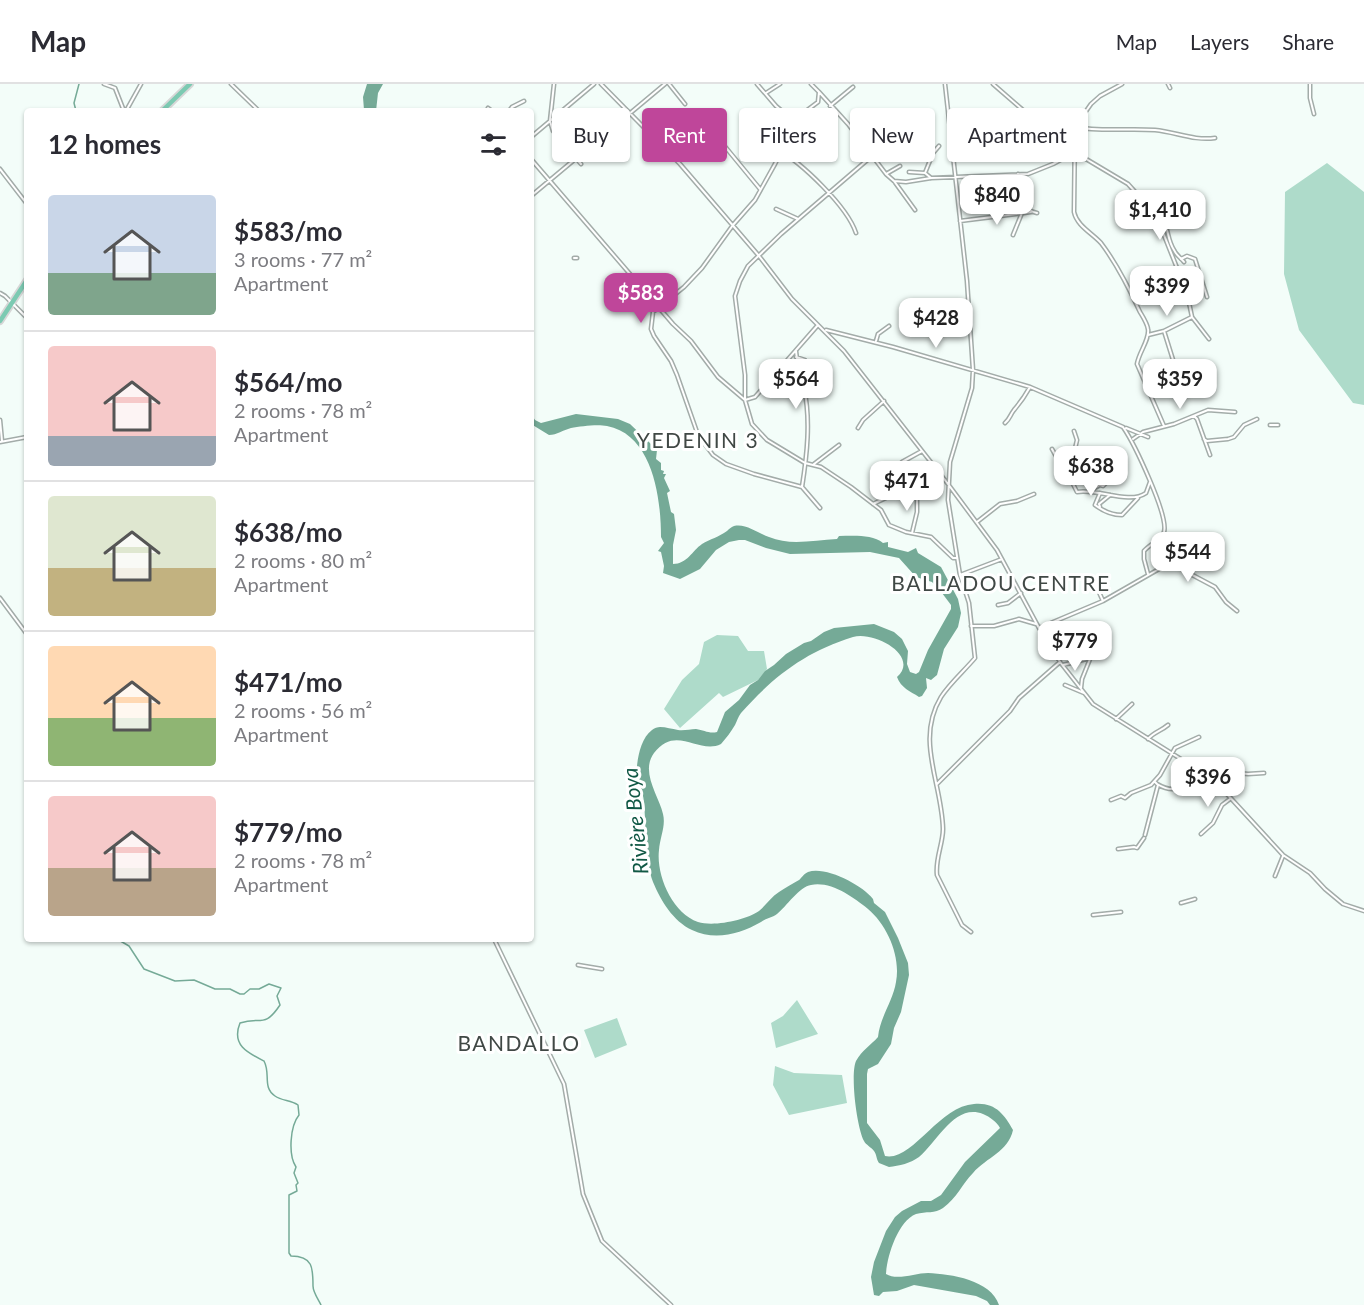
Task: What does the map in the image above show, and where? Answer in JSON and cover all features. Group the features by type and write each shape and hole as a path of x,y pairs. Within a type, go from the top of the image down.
{"highway":[{"path":"165,108 190,84"},
{"path":"0,321 24,285"}],"street":[{"path":"104,84 115,88 124,108"},
{"path":"127,108 141,84"},
{"path":"231,84 256,108"},
{"path":"552,128 550,121 554,84"},
{"path":"534,134 594,84"},
{"path":"601,84 624,108"},
{"path":"685,104 667,84 630,114 680,164 758,255 792,299 824,329 884,401 1002,558 1039,628 1082,691 1093,704 1208,776 1283,855 1310,873 1343,904 1364,911"},
{"path":"758,84 778,108"},
{"path":"766,93 780,84"},
{"path":"811,84 850,130"},
{"path":"945,84 967,281 973,370 972,388 951,462 948,484 951,522 960,575 969,603 975,658 942,696 930,721 928,738 943,829 937,874 962,926 971,932"},
{"path":"993,84 1021,108"},
{"path":"1088,110 1100,96 1122,84"},
{"path":"1168,84 1170,88"},
{"path":"1310,84 1310,98 1314,114"},
{"path":"830,106 853,87"},
{"path":"818,102 819,92"},
{"path":"512,108 524,101"},
{"path":"810,108 818,102 826,101"},
{"path":"1088,130 1156,130 1204,139 1215,138"},
{"path":"924,174 933,153 939,146"},
{"path":"727,150 760,189"},
{"path":"1088,160 1128,184 1159,214 1169,232 1174,252 1183,260 1187,256 1195,259 1207,297"},
{"path":"534,162 658,307 691,341 718,377 745,400"},
{"path":"534,193 572,162"},
{"path":"776,162 755,200 733,225 702,268 684,287 653,312 651,329 677,375 698,435 713,455 726,464 802,487 820,508"},
{"path":"797,162 804,167 852,222 856,233"},
{"path":"865,162 798,219 748,266 735,296 748,416 767,440 805,463 814,464 835,476 884,513 889,525 931,537 953,558 957,558"},
{"path":"877,162 915,210"},
{"path":"894,181 906,183 931,178 1018,174 1039,171 1056,162"},
{"path":"1075,162 1075,216 1112,260 1148,327 1148,335 1138,354 1137,364 1164,426"},
{"path":"886,174 900,166"},
{"path":"0,169 24,200"},
{"path":"909,172 924,174 931,178"},
{"path":"1018,174 1021,201 1024,208 1031,212"},
{"path":"1150,206 1178,267 1192,317 1209,339"},
{"path":"1013,235 1024,208"},
{"path":"776,209 798,219"},
{"path":"960,220 1037,213"},
{"path":"0,293 24,315"},
{"path":"1148,335 1164,331 1192,317"},
{"path":"745,400 755,397 818,324"},
{"path":"876,342 878,334 888,326"},
{"path":"824,329 1030,387 1148,437"},
{"path":"1164,331 1174,363 1183,374"},
{"path":"830,336 842,334"},
{"path":"796,351 807,410 802,487"},
{"path":"796,357 805,360 812,379"},
{"path":"1145,383 1179,372"},
{"path":"1005,423 1009,421 1014,409 1020,405 1030,387"},
{"path":"858,428 863,420 884,401"},
{"path":"1132,440 1140,434 1208,410 1235,412"},
{"path":"1194,416 1210,455"},
{"path":"1204,439 1207,441 1228,439 1244,425 1257,419"},
{"path":"0,420 1,442 24,438"},
{"path":"1270,425 1278,425"},
{"path":"1123,428 1132,440 1160,503 1165,527 1163,535 1144,551 1148,574"},
{"path":"1060,459 1074,453 1077,440 1074,431"},
{"path":"814,464 839,445"},
{"path":"1052,449 1071,470 1072,482 1077,492 1091,490 1106,483"},
{"path":"902,462 922,451"},
{"path":"1100,493 1095,505 1112,514 1122,515 1146,493 1150,482"},
{"path":"1091,490 1110,495 1141,496"},
{"path":"977,522 1000,504 1017,501 1034,494"},
{"path":"1101,508 1099,504 1110,495"},
{"path":"873,504 890,496"},
{"path":"912,533 917,514 917,496"},
{"path":"1163,535 1172,547 1183,570 1215,587 1226,602 1237,611"},
{"path":"960,575 1002,558"},
{"path":"1039,628 1103,601 1159,569"},
{"path":"1094,581 1103,601"},
{"path":"998,605 1008,603 1021,593"},
{"path":"0,598 24,630"},
{"path":"971,626 994,626 1019,619 1037,624"},
{"path":"937,784 1010,711 1019,698 1061,663 1094,657"},
{"path":"1082,691 1082,680 1090,659"},
{"path":"1065,685 1082,691"},
{"path":"1116,719 1132,704"},
{"path":"1148,739 1154,732 1168,725"},
{"path":"1118,849 1137,848 1144,836 1156,783 1167,760 1181,743 1198,737"},
{"path":"1111,800 1121,796 1125,798 1131,793 1156,783 1170,789 1181,789 1200,771"},
{"path":"1208,776 1216,771 1264,773"},
{"path":"1201,834 1213,823 1222,804 1230,799"},
{"path":"1275,876 1283,855"},
{"path":"1181,903 1195,899"},
{"path":"1093,915 1121,912"},
{"path":"495,942 564,1084 583,1194 595,1228 602,1241 671,1305"},
{"path":"578,965 602,969"}],"shaded area":[{"path":"367,84 383,84 378,93 376,108 364,108 363,97"},
{"path":"1327,163 1364,192 1364,405 1353,403 1299,330 1284,274 1285,192"},
{"path":"576,414 618,419 630,424 651,444 652,448 657,450 656,459 661,463 663,474 666,474 664,478 670,491 667,493 671,512 674,514 676,530 673,564 682,562 702,544 739,525 785,541 837,539 839,536 868,537 883,543 888,542 888,547 908,552 916,548 918,553 941,567 958,599 961,613 958,627 944,649 937,675 931,680 926,678 927,688 922,696 919,697 909,691 899,681 897,677 903,669 903,661 892,647 873,638 853,637 805,658 778,677 741,713 721,744 704,746 679,740 671,741 662,745 654,753 649,768 664,818 659,850 660,871 673,902 689,917 698,922 712,924 746,917 759,911 776,894 806,873 816,871 834,874 861,888 885,912 908,963 909,975 891,1044 878,1064 868,1069 867,1074 867,1123 880,1140 885,1156 895,1156 905,1151 949,1114 961,1107 974,1104 988,1105 998,1110 1013,1130 1007,1144 973,1173 948,1204 937,1211 916,1214 904,1224 891,1249 886,1274 901,1277 928,1273 969,1280 988,1290 995,1296 999,1305 990,1305 976,1296 914,1285 897,1291 883,1292 879,1296 874,1295 871,1277 874,1262 886,1231 895,1217 921,1201 931,1201 941,1195 965,1162 1000,1128 983,1114 973,1112 964,1114 948,1125 919,1157 905,1164 889,1167 879,1163 874,1151 864,1141 855,1101 854,1068 861,1054 878,1037 896,982 896,962 887,932 868,909 849,895 819,884 807,886 775,915 736,933 710,935 685,926 668,910 650,873 643,797 637,770 641,746 653,729 662,727 717,732 725,712 765,671 786,654 834,628 874,624 894,632 902,639 908,651 907,664 910,672 916,674 951,609 951,605 932,582 916,577 899,558 870,552 790,554 739,540 729,542 716,550 700,569 680,579 663,573 661,552 658,551 664,543 661,537 656,488 652,471 635,442 623,432 603,425 575,427 549,435 534,426 534,418 541,423"},
{"path":"717,635 738,636 748,651 764,651 767,669 758,680 723,697 719,693 680,728 664,709 682,680 699,664 704,642"},
{"path":"797,1000 818,1034 776,1048 771,1023 783,1016"},
{"path":"617,1018 627,1045 595,1058 584,1030"},
{"path":"775,1066 794,1073 842,1075 847,1103 789,1115 773,1085"}],"waterway":[{"path":"75,108 74,103 79,84"},
{"path":"122,942 129,946 144,969 175,981 194,980 215,989 230,989 240,994 269,984 281,988 277,996 280,1005 275,1012 266,1019 240,1023 238,1037 239,1043 247,1051 264,1061 271,1092 278,1098 298,1105 299,1115 292,1133 291,1148 296,1167 294,1173 298,1183 297,1191 289,1195 289,1253 291,1256 304,1258 310,1264 314,1291 321,1305"}],"district":[{"name":"YEDENIN 3","path":"698,441"},
{"name":"BALLADOU CENTRE","path":"1001,584"},
{"name":"BANDALLO","path":"519,1044"}],"water label":[{"name":"Rivière Boya","path":"636,821"}]}
